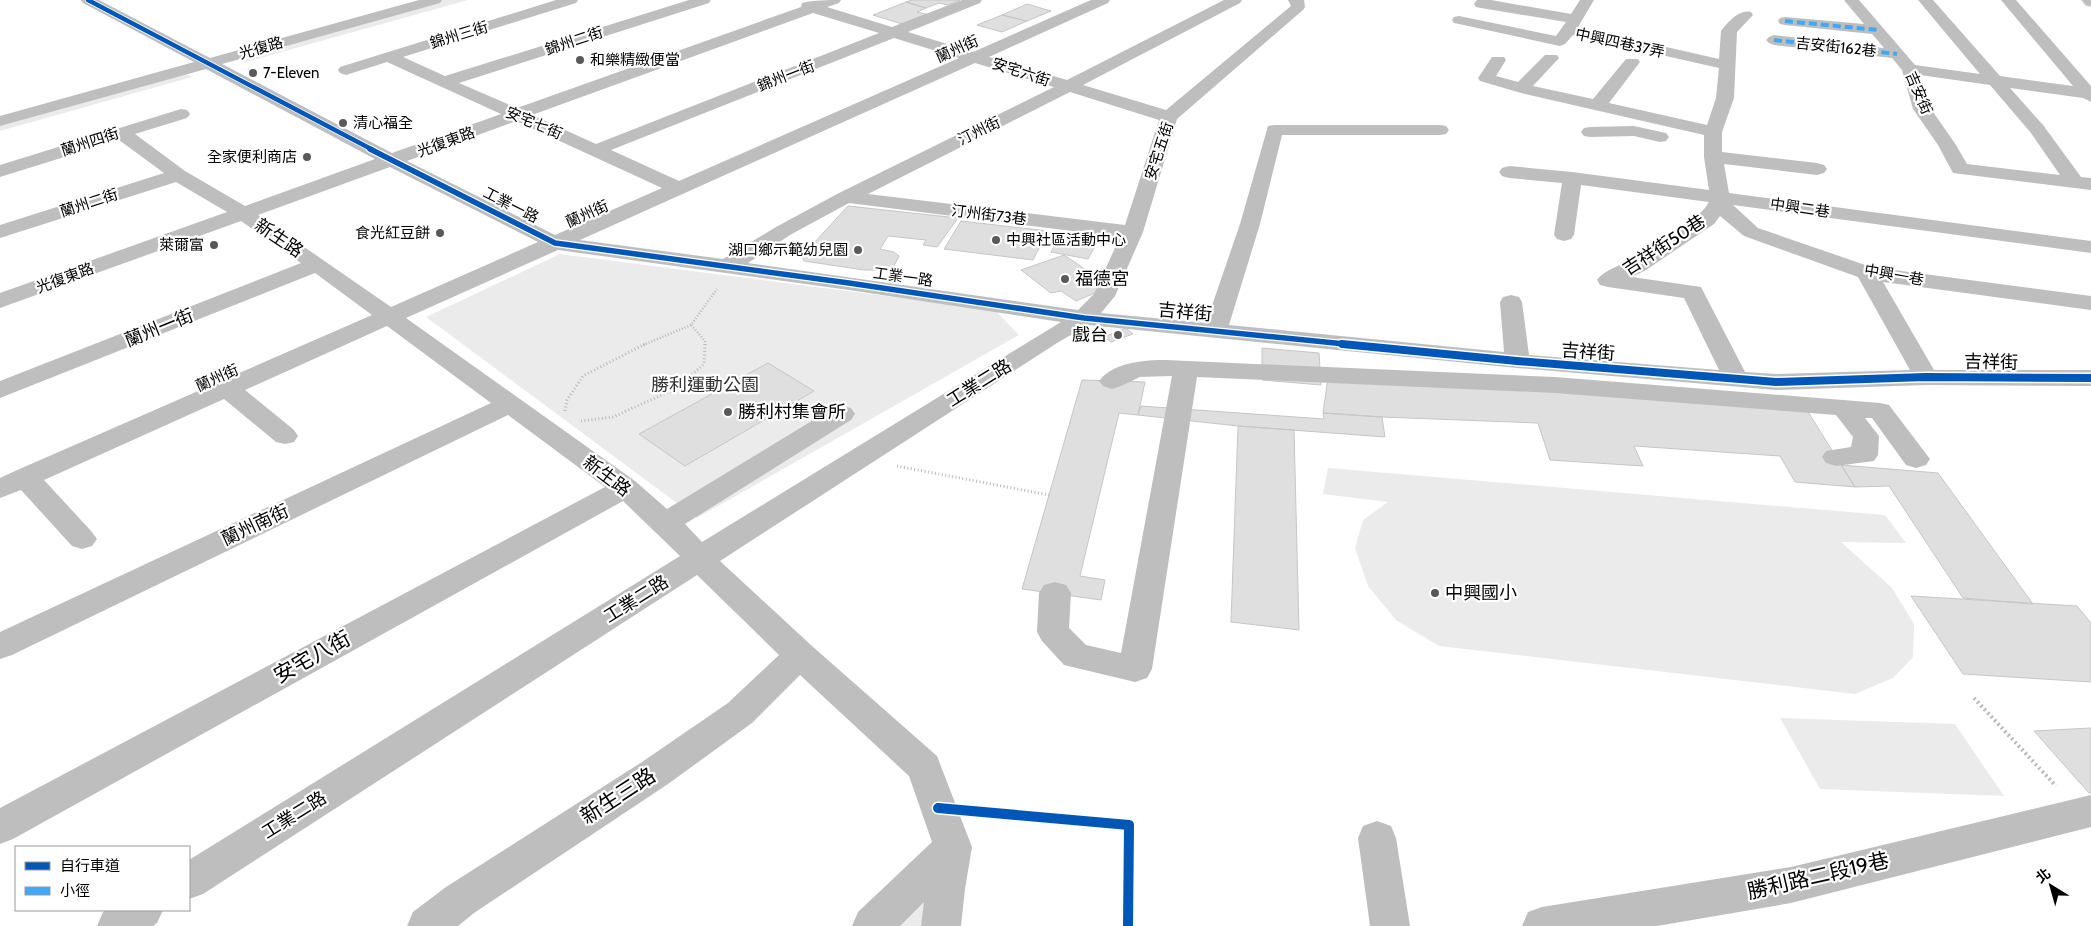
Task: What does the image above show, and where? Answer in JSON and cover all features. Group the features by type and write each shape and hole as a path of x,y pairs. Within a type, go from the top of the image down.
{"street":[{"name":"工業一路","path":"88,0 393,161 556,243 724,276 1084,318"},
{"name":"光復路","path":"0,121 415,0"},
{"name":"光復路","path":"0,114 435,0"},
{"name":"錦州三街","path":"346,70 571,0"},
{"name":"錦州二街","path":"444,82 704,0"},
{"name":"安宅六街","path":"787,0 1169,117"},
{"name":"光復東路","path":"0,301 393,161 834,0"},
{"name":"錦州一街","path":"596,150 894,34 975,0"},
{"name":"蘭州街","path":"13,483 1103,0"},
{"name":"汀州街","path":"724,276 783,231 846,197 1067,87 1235,0"},
{"name":"安宅五街","path":"1084,318 1104,296 1133,232 1169,117 1298,7 1298,1 1295,0"},
{"path":"1484,0 1481,4 1572,25 1587,0"},
{"name":"吉安街","path":"1851,0 1910,69 1922,109 1947,145 1960,168 2083,183"},
{"path":"1925,0 2083,183"},
{"path":"2008,0 2090,95"},
{"path":"1720,200 1713,146 1725,98 1729,31 1746,15"},
{"name":"中興四巷37弄","path":"1459,20 1560,41 1572,25 1726,65"},
{"path":"1785,21 1878,30"},
{"name":"吉安街162巷","path":"1774,40 1897,54"},
{"name":"安宅七街","path":"389,57 679,188"},
{"path":"1521,88 1551,58"},
{"path":"1498,60 1486,78 1521,88 1598,105 1713,146"},
{"path":"1598,105 1632,62"},
{"path":"1910,69 2090,95"},
{"name":"蘭州四街","path":"0,172 181,114"},
{"path":"1216,330 1250,224 1274,130 1440,130"},
{"path":"1590,132 1634,131 1817,169"},
{"name":"新生路","path":"120,132 178,175 244,214 317,264 625,488 685,541 700,560 800,655 924,767 953,847"},
{"name":"中興二巷","path":"1509,172 1572,178 1720,200 2091,247"},
{"name":"蘭州二街","path":"0,232 178,175"},
{"path":"1564,235 1572,178"},
{"name":"汀州街73巷","path":"846,197 1133,232"},
{"name":"中興一巷","path":"1720,200 1751,232 1867,273 2091,303"},
{"name":"吉祥街50巷","path":"1720,200 1706,220 1638,265 1608,280 1693,292 1736,378"},
{"name":"蘭州一街","path":"0,390 317,264"},
{"path":"1867,273 1926,377"},
{"path":"1511,302 1517,361"},
{"name":"吉祥街","path":"1084,318 1517,361 1553,375 1736,378 1776,382 1926,377 2091,378"},
{"name":"工業二路","path":"190,880 1049,338 1084,318"},
{"path":"1112,381 1123,374 1151,366 1186,369 1553,375 1880,411 1916,459"},
{"path":"1055,593 1053,632 1076,656 1135,669 1186,369"},
{"path":"227,389 286,436"},
{"name":"蘭州南街","path":"0,646 510,404"},
{"path":"1836,457 1864,455 1866,436 1844,408"},
{"path":"665,523 842,414"},
{"path":"13,483 82,539"},
{"name":"安宅八街","path":"0,827 625,488"},
{"name":"新生三路","path":"428,926 460,900 654,773 740,713 800,655"},
{"name":"勝利路二段19巷","path":"1542,926 1791,885 2086,811"},
{"path":"1377,838 1390,926"},
{"path":"872,926 953,847"},
{"path":"941,926 944,889 953,847"},
{"path":"117,926 141,911"}],"path":[{"path":"564,416 567,400 583,376 652,340 691,325 724,276"},
{"path":"579,422 613,417 677,388 704,364 705,341 691,325"},
{"path":"866,454 892,465 1049,495"},
{"path":"1974,698 2086,811"}],"green space":[{"path":"441,0 468,0 246,62 236,57"},
{"path":"183,72 192,77 0,131 0,122"},
{"name":"勝利運動公園","path":"560,254 995,310 1019,335 697,518 426,317"},
{"path":"1328,468 1885,515 1906,543 1841,542 1892,588 1914,624 1913,657 1893,678 1855,694 1439,646 1396,620 1368,586 1355,548 1363,520 1388,502 1323,494"},
{"path":"1780,718 1955,724 2004,796 1820,789"},
{"path":"939,878 930,926 888,926"}],"building":[{"path":"912,0 960,0 948,5 939,3 926,8 906,2"},
{"path":"906,2 926,8 917,12 926,14 902,24 873,15"},
{"path":"1027,4 1051,11 1027,21 1002,15"},
{"path":"1002,15 1027,21 1002,32 977,25"},
{"name":"湖口鄉示範幼兒園","path":"848,206 958,218 937,247 923,245 926,240 888,236 880,249 894,252 899,256 894,266 880,270 864,270 804,261 802,256"},
{"name":"中興社區活動中心","path":"961,221 1048,231 1033,260 944,249"},
{"path":"1062,232 1100,237 1088,259 1051,252"},
{"name":"福德宮","path":"1064,255 1101,280 1095,293 1076,301 1061,291 1051,293 1021,270"},
{"name":"戲台","path":"1126,328 1133,334 1111,342 1104,337"},
{"path":"1262,348 1319,353 1321,385 1262,380"},
{"name":"勝利村集會所","path":"768,363 814,391 685,466 639,434"},
{"path":"1328,378 1805,407 1855,487 1795,482 1780,456 1634,446 1643,466 1550,460 1538,423 1323,413"},
{"path":"1082,380 1145,382 1138,415 1119,413 1080,576 1105,580 1101,600 1022,589"},
{"path":"1141,406 1324,419 1323,413 1382,417 1385,437 1238,426 1138,415"},
{"path":"1238,426 1294,430 1299,630 1231,622"},
{"path":"1841,465 1938,473 2033,604 1963,598 1889,486 1855,487"},
{"path":"1911,596 2077,606 2091,623 2091,682 1963,674"},
{"path":"2091,728 2091,793 2089,793 2034,731"}],"marked path":[{"path":"1785,21 1878,30"},
{"path":"1774,40 1897,54"}],"cycle path":[{"path":"88,0 393,161 555,243 849,283 1084,318 1517,361 1776,382 1926,377 2091,378"},
{"path":"938,808 1129,825 1128,926"}],"place":[{"name":"和樂精緻便當","path":"580,60"},
{"name":"7-Eleven","path":"253,73"},
{"name":"清心福全","path":"343,123"},
{"name":"全家便利商店","path":"307,157"},
{"name":"食光紅豆餅","path":"440,233"},
{"name":"中興社區活動中心","path":"996,240"},
{"name":"萊爾富","path":"214,245"},
{"name":"湖口鄉示範幼兒園","path":"858,250"},
{"name":"福德宮","path":"1065,279"},
{"name":"戲台","path":"1118,335"},
{"name":"勝利村集會所","path":"728,412"},
{"name":"中興國小","path":"1435,593"}]}
